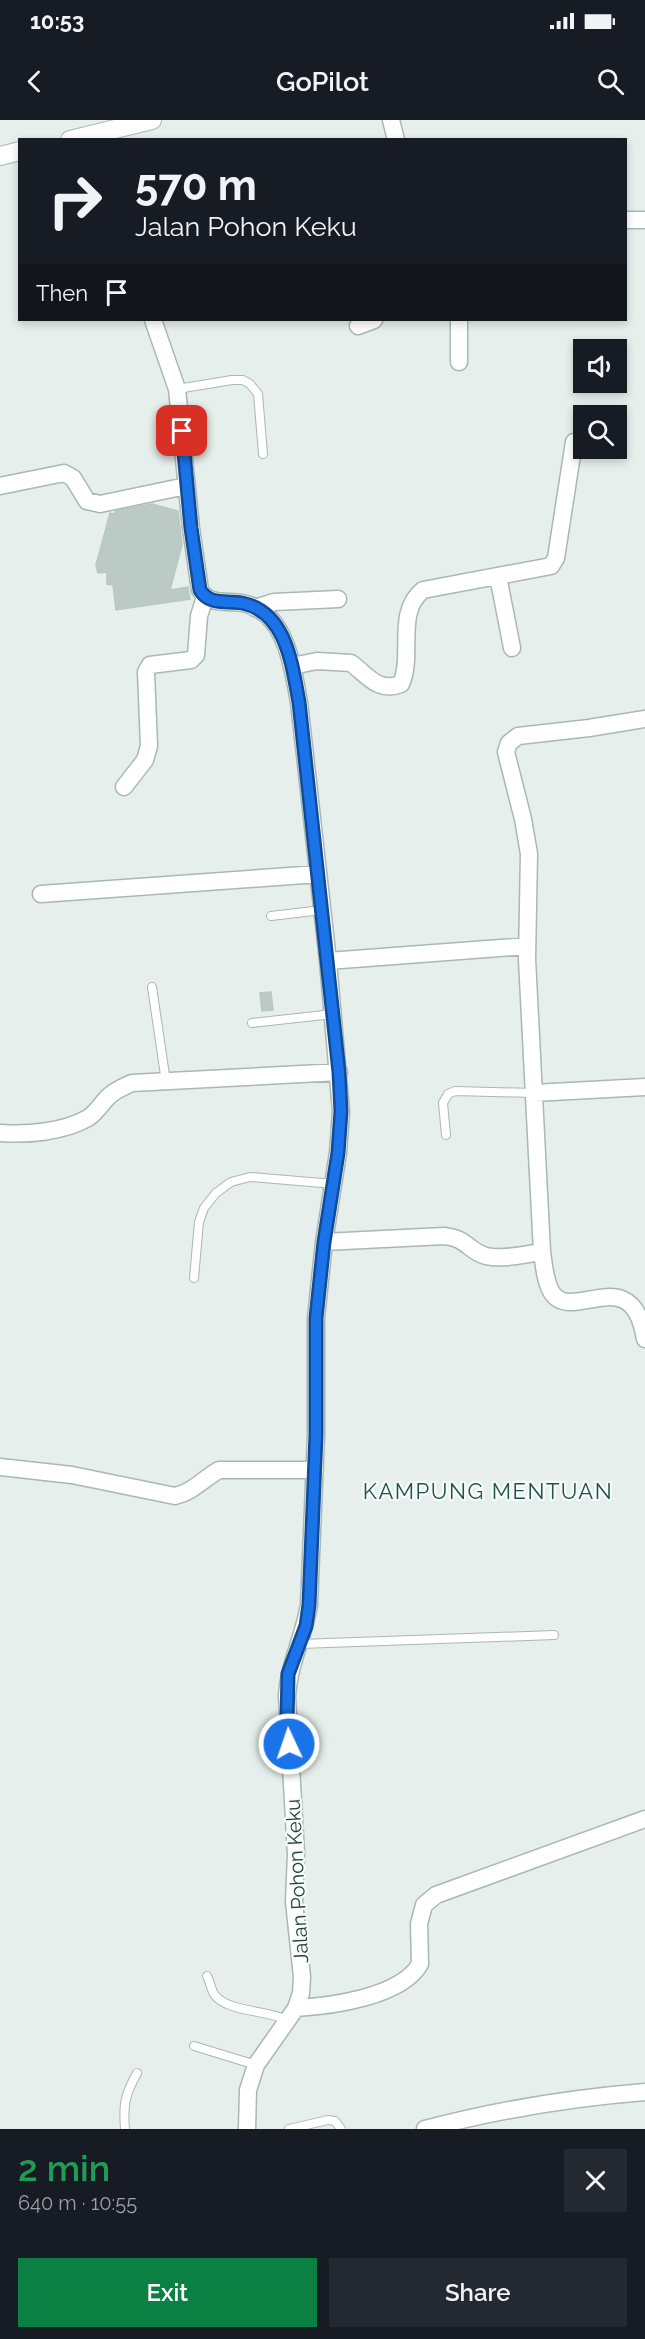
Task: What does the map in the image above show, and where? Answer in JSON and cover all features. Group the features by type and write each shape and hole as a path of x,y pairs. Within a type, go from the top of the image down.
{"main road":[{"path":"97,136 152,120"},
{"path":"0,156 18,152"}],"street":[{"path":"391,120 396,138"},
{"path":"627,220 645,220"},
{"path":"124,788 145,759 149,746 146,672 150,665 191,660 196,655 199,616 205,597 200,590 197,575 177,389 153,321"},
{"path":"459,321 459,362"},
{"path":"292,666 317,662 351,663 379,686 393,687 401,684 406,673 408,614 415,596 423,590 551,566 556,558 573,448"},
{"path":"0,486 64,473 74,478 87,501 100,504 186,486"},
{"path":"498,576 512,648"},
{"name":"Jalan Pohon Keku","path":"205,597 214,601 243,603 268,616 279,628 288,649 299,702 328,961 341,1111 334,1184 324,1242 316,1318 315,1470 309,1605 300,1644 288,1674 287,1696 296,1854 295,1927 302,1977 301,1993 291,2014 256,2065 248,2090 247,2129"},
{"path":"255,608 274,602 338,599"},
{"path":"645,719 518,736 508,743 506,752 507,764 523,819 529,854 527,946 542,1252 546,1275 552,1293 567,1302 616,1298 627,1301 635,1308 642,1321 645,1339"},
{"path":"41,894 318,874"},
{"path":"328,961 527,946"},
{"path":"0,1133 39,1132 72,1124 89,1117 118,1089 132,1083 339,1072"},
{"path":"534,1093 645,1087"},
{"path":"324,1242 444,1236 457,1237 485,1256 542,1252"},
{"path":"0,1467 72,1475 175,1496 185,1494 219,1470 315,1470"},
{"path":"291,2014 389,1989 406,1980 420,1964 419,1924 424,1905 436,1895 645,1819"},
{"path":"425,2129 594,2096 645,2092"}],"lane":[{"path":"177,389 232,380 243,380 250,384 258,394 263,454"},
{"path":"271,916 322,910"},
{"path":"152,987 166,1082"},
{"path":"252,1023 333,1014"},
{"path":"446,1135 443,1103 448,1094 455,1091 534,1093"},
{"path":"194,1278 199,1222 204,1208 216,1193 231,1182 250,1177 334,1184"},
{"path":"300,1644 554,1635"},
{"path":"207,1976 215,1995 224,2004 277,2015 291,2014"},
{"path":"194,2046 256,2065"},
{"path":"125,2129 123,2105 137,2073"},
{"path":"289,2129 328,2120 335,2121 341,2129"}],"building":[{"path":"152,504 178,511 182,545 170,590 188,587 190,599 116,610 113,585 107,584 107,572 98,573 96,565 110,513 115,514 116,511"},
{"path":"271,992 273,1010 262,1011 260,993"}],"district":[{"name":"KAMPUNG MENTUAN","path":"488,1491"}],"route":[{"path":"182,431 186,486 200,590 205,597 214,601 243,603 268,616 279,628 288,649 299,702 339,1072 341,1111 338,1153 324,1242 316,1318 316,1435 309,1605 306,1626 288,1674 289,1744"}]}
